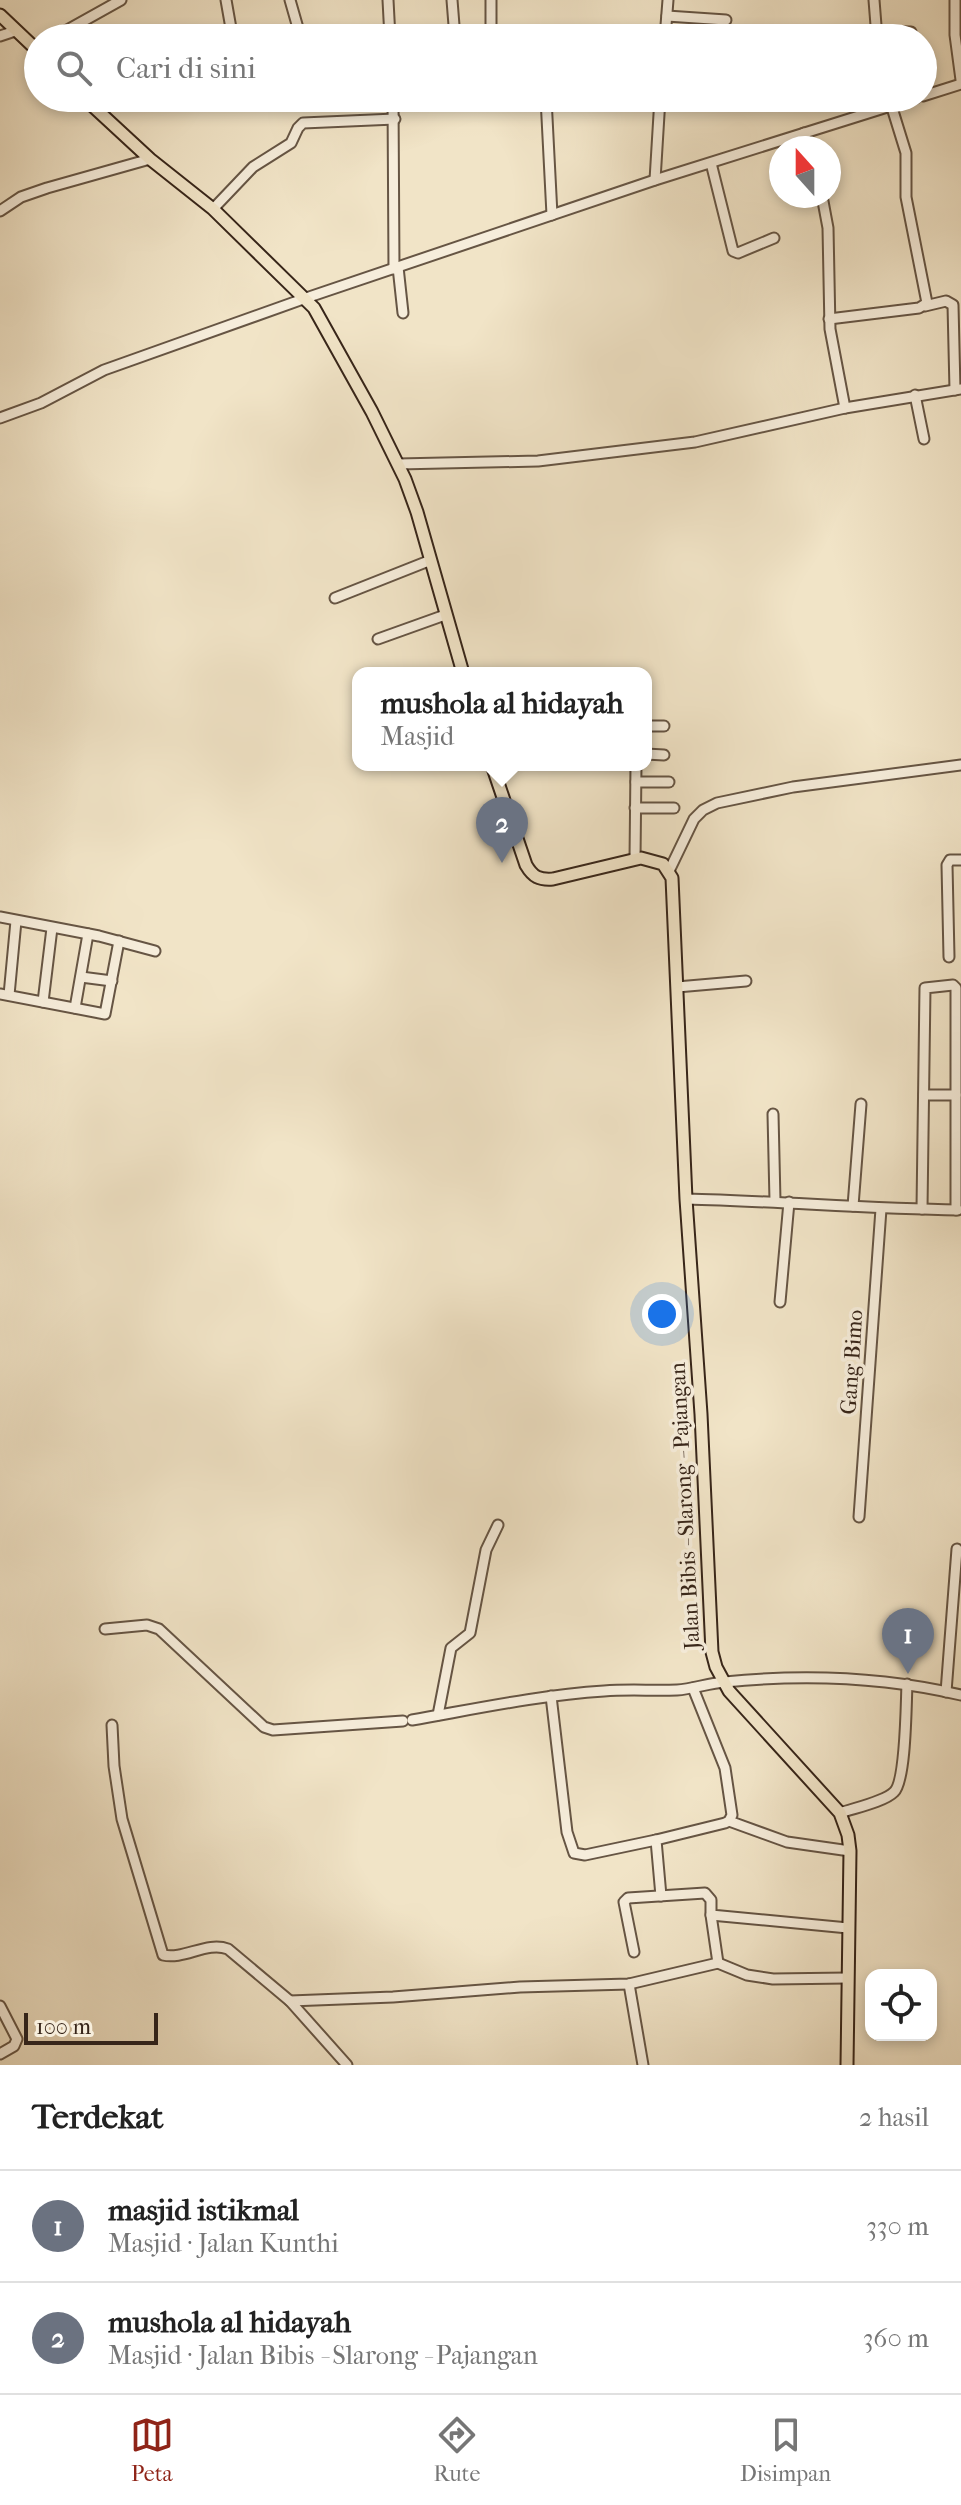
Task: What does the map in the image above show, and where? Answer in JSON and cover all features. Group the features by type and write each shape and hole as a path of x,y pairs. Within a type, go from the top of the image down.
{"main road":[{"path":"0,15 24,38"},
{"path":"99,112 150,159 213,209 314,308 398,464 417,512 461,667"},
{"path":"494,771 514,833 533,876 553,879 635,859 653,860 669,871"},
{"name":"Jalan Bibis - Slarong - Pajangan","path":"669,871 674,886 686,1199 702,1428 710,1640 723,1682 748,1714 840,1813 848,1835 847,2065"}],"street":[{"path":"78,24 121,0"},
{"path":"226,0 230,24"},
{"path":"290,0 297,24"},
{"path":"388,0 389,24"},
{"path":"452,0 454,24"},
{"path":"491,0 491,24"},
{"path":"666,24 668,0"},
{"path":"874,0 876,24"},
{"path":"937,91 961,82 955,35 955,0"},
{"path":"667,16 726,20"},
{"path":"0,36 15,31"},
{"path":"394,112 396,268 403,313"},
{"path":"547,112 552,215"},
{"path":"655,180 657,112"},
{"path":"0,418 41,403 104,370 306,298 862,112"},
{"path":"893,112 906,153 906,197 927,300 925,306"},
{"path":"213,209 253,167 289,145 303,123 395,119"},
{"path":"0,211 21,197 150,159"},
{"path":"711,163 733,251 738,253 774,238"},
{"path":"824,208 828,228 829,319 845,408"},
{"path":"398,464 538,461 695,442 845,408 958,389 953,305 946,301 829,319"},
{"path":"915,395 924,439"},
{"path":"335,598 431,560"},
{"path":"378,639 445,615"},
{"path":"652,726 664,726"},
{"path":"652,754 664,755"},
{"path":"669,871 694,819 717,803 793,787 961,765"},
{"path":"635,859 636,771"},
{"path":"636,782 669,782"},
{"path":"635,808 674,808"},
{"path":"949,957 947,865 950,860 961,860"},
{"path":"0,917 155,951"},
{"path":"949,921 961,920"},
{"path":"16,921 5,994 43,1002 105,1014 119,941"},
{"path":"43,1002 52,928"},
{"path":"75,1008 88,934"},
{"path":"81,977 112,981"},
{"path":"677,987 746,981"},
{"path":"686,1199 775,1201 881,1209 958,1210 956,990 953,985 925,988 922,1209"},
{"path":"924,1095 956,1095"},
{"path":"853,1206 861,1104"},
{"path":"773,1114 775,1201"},
{"path":"780,1302 789,1202"},
{"name":"Gang Bimo","path":"859,1517 881,1209"},
{"path":"438,1715 451,1648 470,1633 486,1550 498,1525"},
{"path":"946,1692 957,1549"},
{"path":"105,1629 147,1625 159,1629 264,1727 273,1730 407,1720 551,1696 693,1688 723,1682 814,1678 907,1684 961,1695"},
{"path":"840,1813 895,1792 899,1784 904,1741 907,1684"},
{"path":"693,1688 725,1768 732,1815 729,1821"},
{"path":"551,1696 567,1832 574,1853 585,1855 729,1821 787,1842 850,1851"},
{"path":"112,1725 122,1819 163,1955 223,1947 290,2001 347,2065"},
{"path":"656,1840 661,1896"},
{"path":"634,1952 625,1899 705,1893 711,1900 718,1963"},
{"path":"711,1915 848,1928"},
{"path":"290,2001 520,1987 629,1984 718,1963 747,1975 773,1979 847,1978"},
{"path":"629,1984 643,2065"},
{"path":"0,2006 17,2039 14,2046 0,2054"}],"place":[{"name":"mushola al hidayah","path":"502,863"},
{"name":"masjid istikmal","path":"908,1674"}]}
